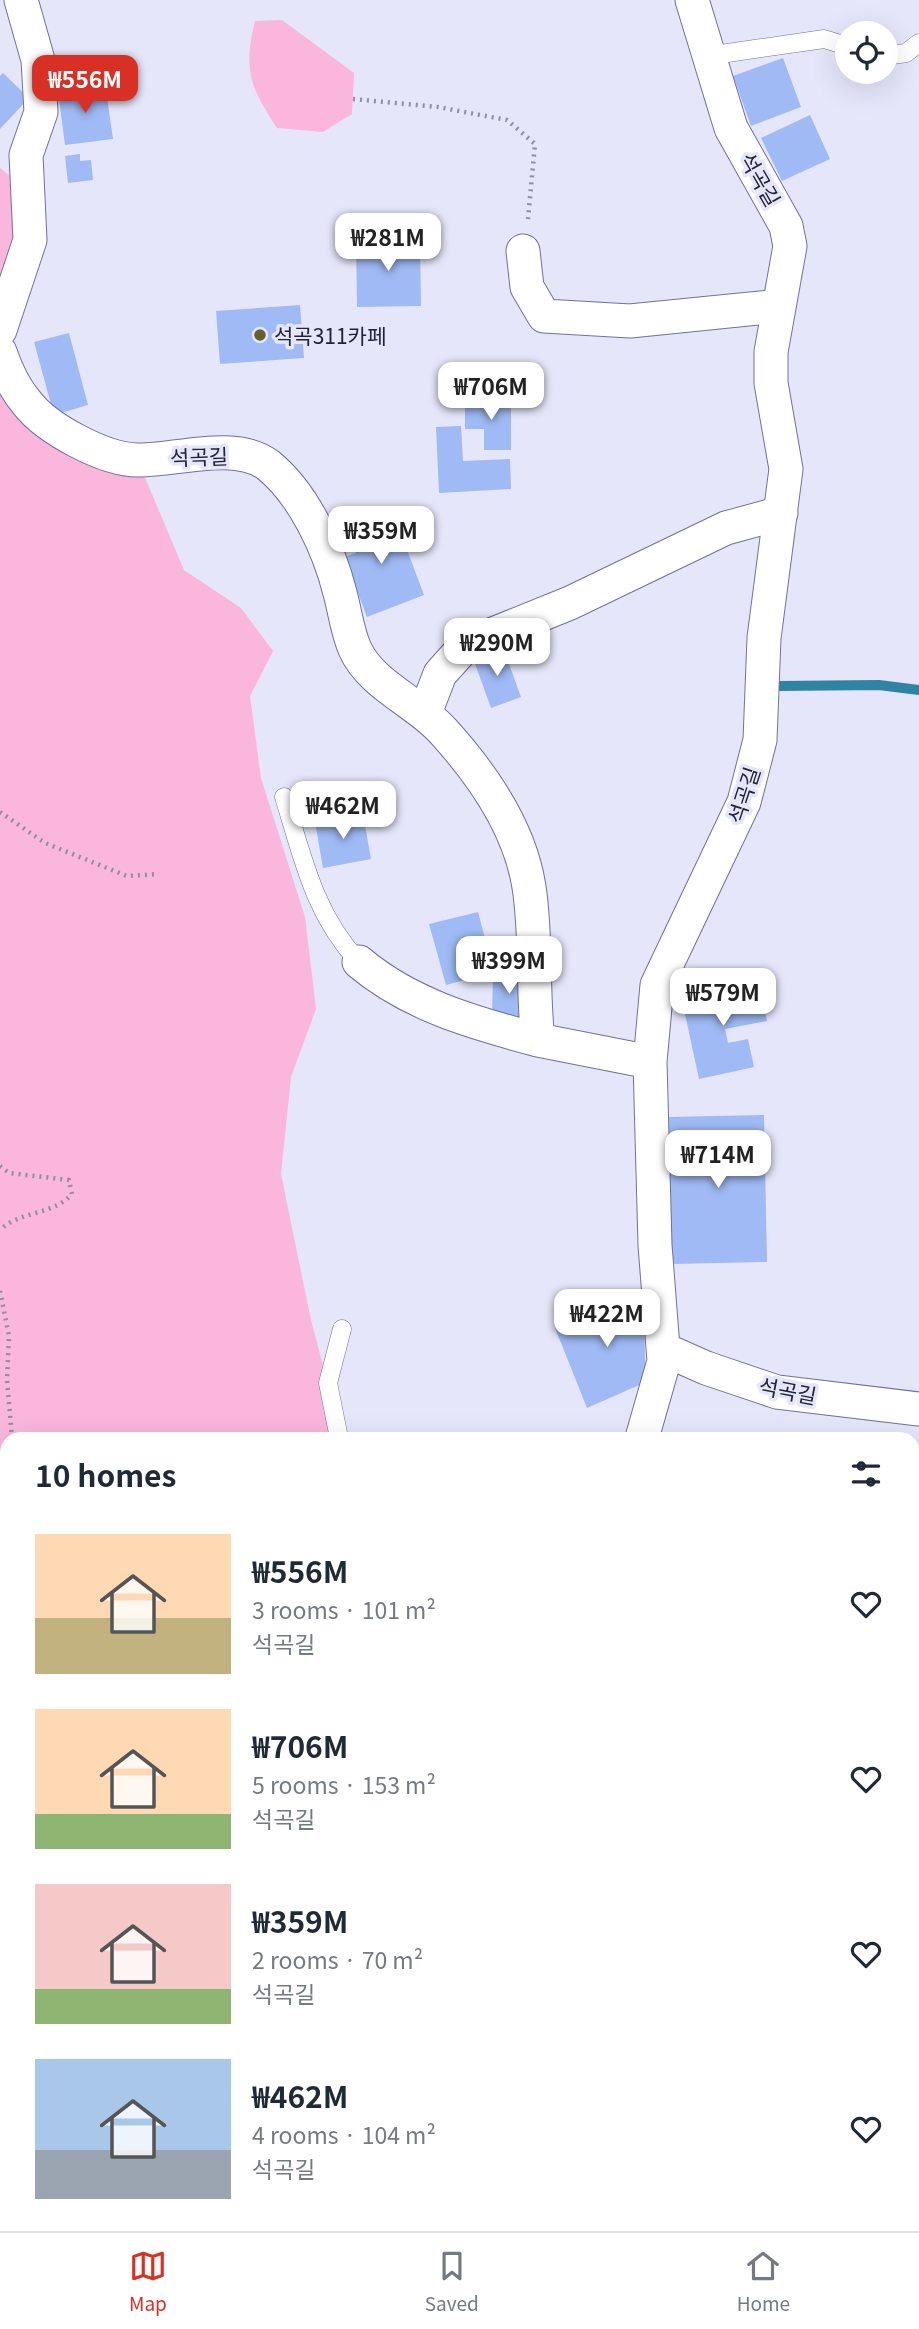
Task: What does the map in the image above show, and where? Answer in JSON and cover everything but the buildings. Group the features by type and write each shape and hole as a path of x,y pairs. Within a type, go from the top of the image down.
{"street":[{"path":"0,330 30,240 26,155 41,112 38,61 21,0"},
{"name":"석곡길","path":"644,1432 664,1361 655,1245 650,1062 657,985 739,814 760,740 764,638 786,469 771,383 771,352 790,246 786,226 731,128 692,0"},
{"path":"523,251 527,287 544,316 630,321 779,306"},
{"name":"석곡길","path":"0,352 6,370 27,405 56,428 111,457 138,460 193,454 237,454 266,464 304,510 327,550 356,651 367,668 425,713 492,793 522,853 529,887 538,1040"},
{"path":"425,713 440,674 466,645 570,603 726,528 781,513"},
{"path":"359,962 383,982 463,1020 538,1040 650,1062"},
{"name":"석곡길","path":"663,1349 706,1368 777,1392 919,1409"}],"lane":[{"path":"708,56 824,39 835,42"},
{"path":"898,54 906,53 919,43"},
{"path":"284,797 319,908 341,944 359,962"},
{"path":"338,1432 328,1383 342,1329"}],"path":[{"path":"353,99 439,107 507,120 535,144 523,251"},
{"path":"0,812 45,843 127,876 159,874"},
{"path":"0,1166 9,1172 69,1180 72,1194 61,1206 22,1215 0,1230"},
{"path":"0,1291 9,1336 7,1380 11,1432"}],"shaded area":[{"path":"282,20 354,73 352,114 323,132 277,128 255,89 251,78 250,53 255,21"},
{"path":"0,168 27,190 0,330"},
{"path":"0,352 27,405 138,461 184,570 241,608 273,651 250,696 261,778 305,917 316,1009 291,1077 281,1174 311,1320 340,1432 0,1432"}],"waterway":[{"path":"778,686 879,685 919,690"}],"place":[{"name":"석곡311카페","path":"260,335"}]}
